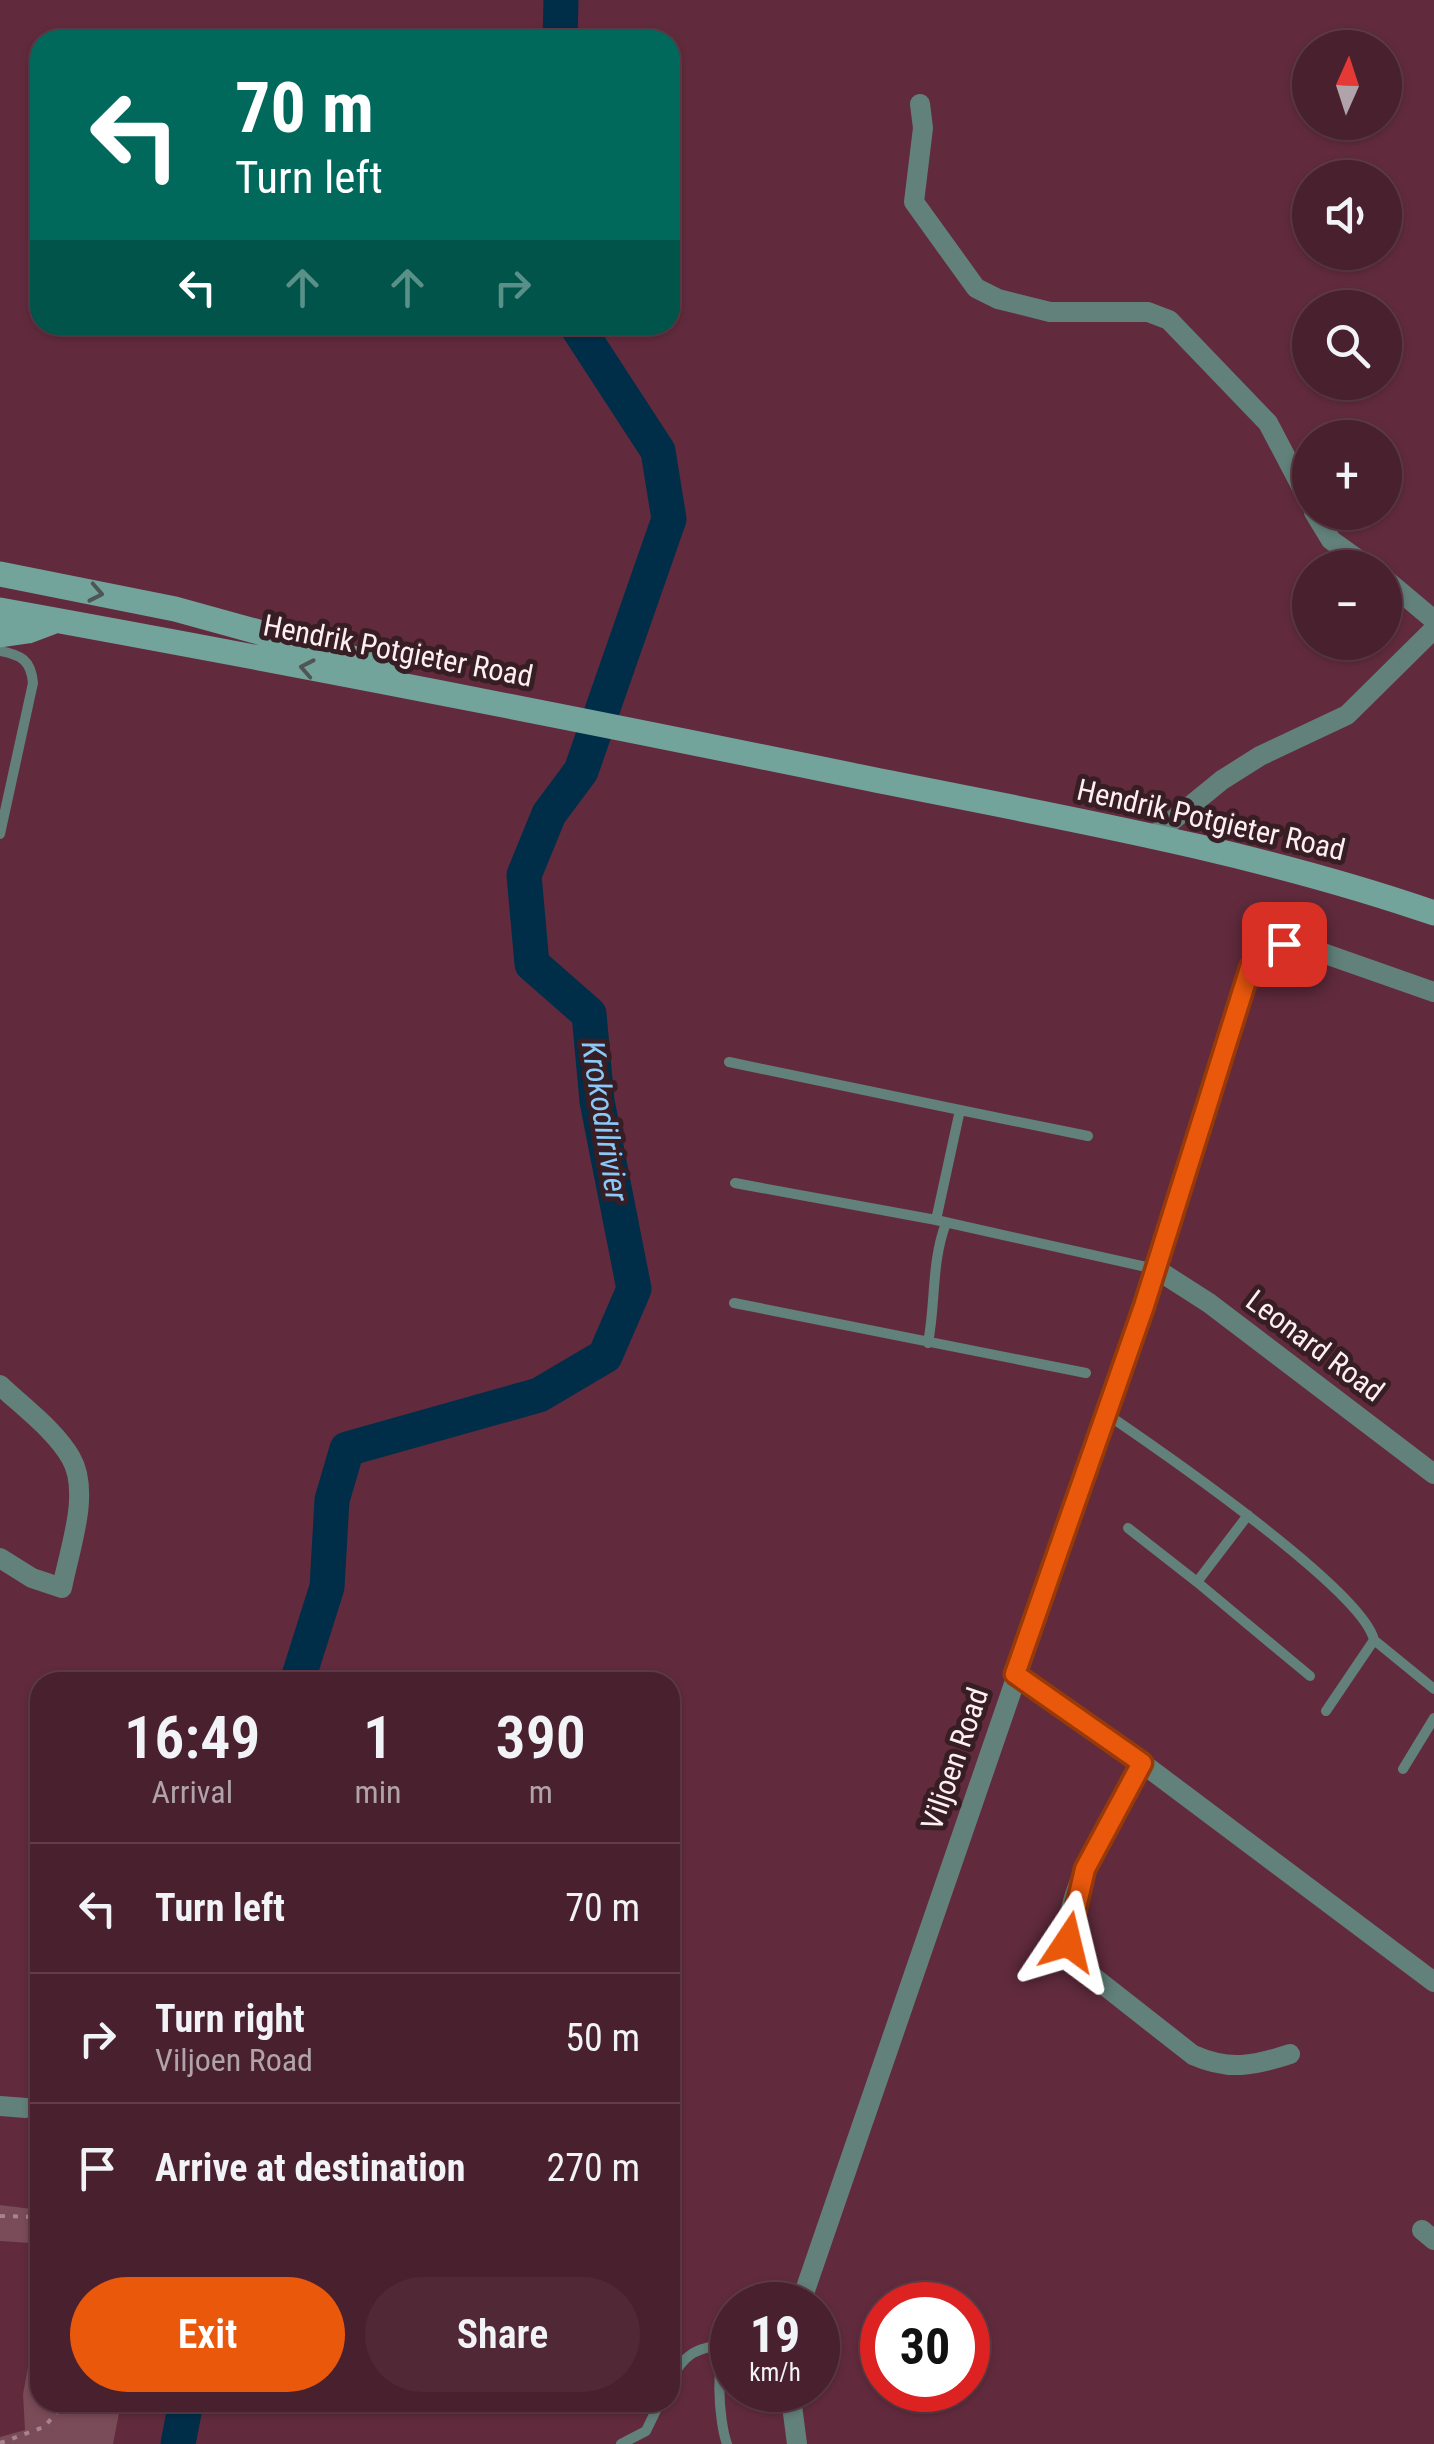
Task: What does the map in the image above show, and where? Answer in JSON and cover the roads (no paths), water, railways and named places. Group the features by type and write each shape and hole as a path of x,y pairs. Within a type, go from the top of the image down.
{"main road":[{"name":"Hendrik Potgieter Road","path":"0,574 175,608 550,714"},
{"name":"Hendrik Potgieter Road","path":"0,610 618,727 1152,836 1288,868 1434,913"},
{"path":"0,635 57,621"}],"street":[{"path":"920,104 923,128 914,202 976,288 1026,309 1148,312 1169,320 1268,423 1292,468"},
{"path":"1326,530 1346,550"},
{"path":"1402,594 1434,620"},
{"path":"1152,836 1222,780 1260,756 1347,715 1434,629"},
{"name":"Viljoen Road","path":"808,2282 1156,1270 1250,968 1262,951 1272,945 1300,945 1434,992"},
{"name":"Leonard Road","path":"1156,1270 1210,1303 1434,1474"},
{"path":"0,1385 62,1445 72,1458 79,1485 62,1588 32,1578 0,1558"},
{"path":"1015,1674 1142,1763 1434,1982"},
{"path":"1142,1763 1096,1845 1076,1894 1068,1942 1075,1958 1177,2043 1211,2064 1252,2067 1290,2054"},
{"path":"0,2106 26,2108"},
{"path":"793,2412 797,2444"}],"lane":[{"path":"0,651 20,655 33,683 0,834"},
{"path":"729,1062 1088,1136"},
{"path":"928,1342 935,1301 934,1262 960,1110"},
{"path":"735,1183 941,1222 1156,1270"},
{"path":"734,1303 1086,1373"},
{"path":"1107,1414 1248,1515 1363,1617 1374,1640 1434,1689"},
{"path":"1197,1582 1248,1515"},
{"path":"1128,1528 1310,1676"},
{"path":"1326,1711 1359,1668 1374,1640"},
{"path":"1403,1769 1434,1718"},
{"path":"680,2364 685,2355 710,2346"},
{"path":"621,2444 646,2431 655,2412"},
{"path":"722,2412 726,2444"}],"waterway":[{"name":"Krokodilrivier","path":"560,30 561,0"},
{"name":"Krokodilrivier","path":"300,1672 327,1587 332,1500 347,1449 539,1395 605,1356 634,1289 597,1101 589,1014 532,964 524,875 549,814 581,771 669,519 658,451 583,335"},
{"name":"Krokodilrivier","path":"178,2444 184,2412"}]}
